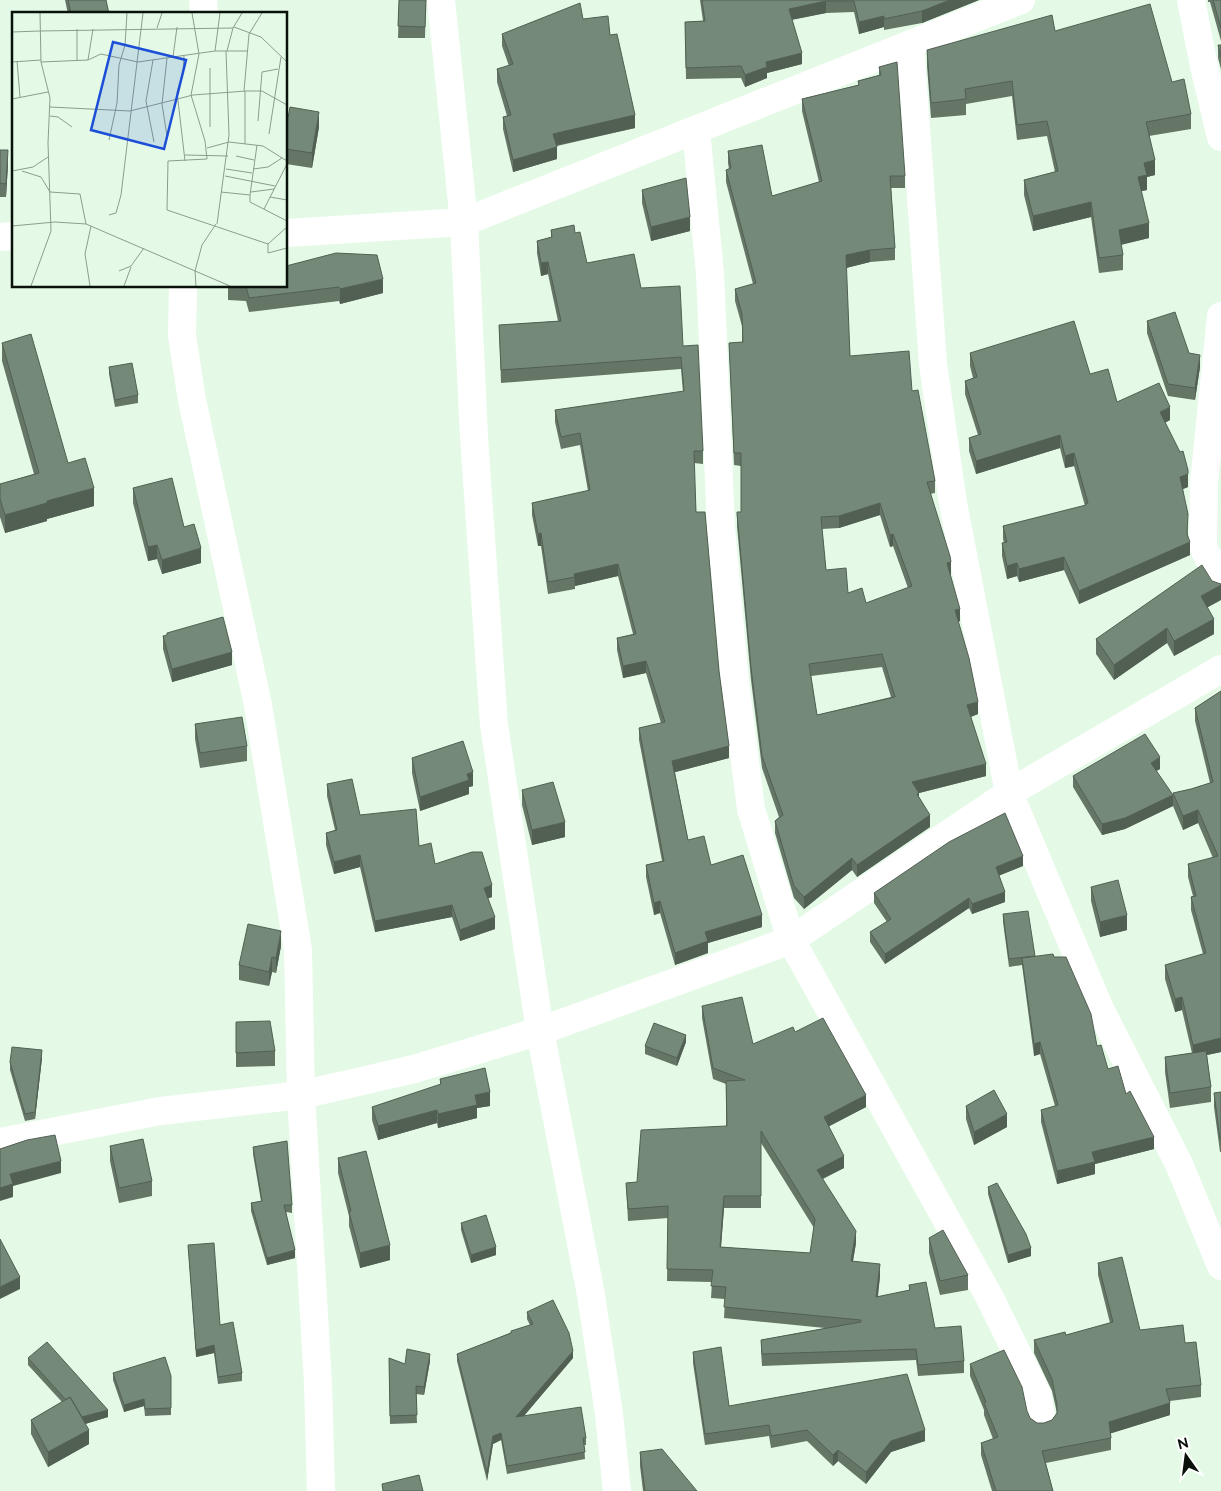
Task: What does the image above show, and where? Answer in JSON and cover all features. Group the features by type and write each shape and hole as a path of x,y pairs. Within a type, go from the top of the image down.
{"street":[{"path":"441,0 464,222 474,438 494,725 540,1031 591,1295 609,1414 618,1491"},
{"path":"1191,0 1205,71 1221,137"},
{"path":"288,233 464,222 910,44 1010,2"},
{"path":"910,44 933,364 953,503 1009,793 1099,1007 1180,1164 1221,1266"},
{"path":"696,130 710,273 722,527 750,809 791,940 990,1298 1037,1394 1042,1420"},
{"path":"182,288 182,336 192,400 258,705 298,950 301,1095 317,1373 321,1491"},
{"path":"1221,316 1204,483 1203,547 1221,583"},
{"path":"0,1142 160,1112 301,1095 414,1069 540,1031 791,940 1009,793 1221,668"}],"building":[{"path":"68,0 106,0 109,12 71,12"},
{"path":"399,0 426,0 425,27 398,26"},
{"path":"702,0 950,0 922,11 884,19 884,16 859,22 854,1 826,1 789,9 802,53 766,62 767,67 745,75 741,66 686,68 685,22 705,21"},
{"path":"1213,0 1221,0 1221,28"},
{"path":"580,3 583,19 608,16 610,35 617,34 635,115 553,134 557,147 513,160 503,117 511,115 497,69 513,64 502,34"},
{"path":"1150,4 1172,82 1184,79 1191,114 1146,122 1155,160 1144,163 1147,175 1138,177 1149,223 1119,230 1123,255 1099,258 1091,202 1033,216 1024,180 1058,171 1047,121 1017,125 1012,81 965,89 966,99 931,103 927,50 1052,15 1055,31"},
{"path":"1218,45 1221,45 1221,57"},
{"path":"897,62 905,176 890,176 895,248 870,250 846,255 850,356 909,351 912,391 918,390 935,481 927,482 950,556 951,562 947,563 960,609 955,610 969,658 978,702 967,705 986,764 912,782 930,815 857,865 852,858 804,897 794,886 775,821 783,815 762,756 751,668 737,514 737,512 741,512 741,453 734,453 729,343 743,342 742,314 735,289 756,283 726,170 731,168 728,151 762,145 772,196 822,181 802,99 859,85 858,81 881,75 879,67","holes":["880,503 890,535 893,534 912,586 866,603 862,588 848,593 846,568 826,570 821,517 839,516","882,654 895,697 817,715 809,664"]},
{"path":"290,107 319,112 312,153 288,149"},
{"path":"0,150 8,150 6,184 0,183"},
{"path":"686,178 690,217 651,227 642,190"},
{"path":"574,225 575,233 580,232 587,263 634,254 641,288 680,286 683,346 698,345 703,451 694,451 696,512 705,512 719,671 729,746 672,761 688,840 704,836 711,865 743,855 762,915 705,932 708,941 675,953 660,901 654,903 646,865 664,861 639,728 665,722 646,661 623,666 617,638 636,634 618,564 574,574 575,577 548,582 541,533 538,534 532,503 590,490 580,433 561,437 555,410 684,391 681,357 501,370 499,325 561,321 548,262 541,263 537,241 552,237 551,230"},
{"path":"336,253 377,255 383,279 340,289 339,287 249,298 246,288 288,288 288,265"},
{"path":"1175,312 1189,353 1200,355 1195,388 1168,384 1147,321"},
{"path":"1074,321 1090,374 1108,369 1117,402 1159,383 1170,407 1160,412 1180,452 1183,451 1188,470 1188,474 1180,477 1188,514 1187,534 1190,542 1079,591 1064,557 1019,569 1017,563 1007,566 1002,543 1007,542 1003,526 1088,503 1074,453 1065,456 1060,435 976,461 969,438 981,434 965,381 977,377 970,353"},
{"path":"31,334 68,463 85,458 94,488 5,515 0,499 0,484 39,473 2,343"},
{"path":"132,363 138,395 115,400 109,367"},
{"path":"172,478 184,527 194,524 201,548 162,560 157,545 148,547 133,488"},
{"path":"1202,565 1212,581 1221,584 1201,596 1214,619 1174,641 1167,628 1114,665 1096,639"},
{"path":"223,617 232,652 172,669 163,636 167,635 167,633"},
{"path":"1221,691 1221,1038 1193,1045 1182,997 1175,999 1165,965 1206,953 1191,897 1196,896 1188,864 1218,856 1198,810 1183,816 1173,793 1213,782 1195,708"},
{"path":"242,717 247,746 200,753 195,724"},
{"path":"1145,734 1160,757 1151,763 1173,795 1125,818 1102,824 1073,776"},
{"path":"463,741 473,772 467,774 469,780 420,797 412,758"},
{"path":"352,779 360,815 416,809 419,846 431,843 435,864 472,852 482,852 492,885 484,888 495,917 460,930 452,905 375,921 360,855 334,862 326,833 337,830 327,784"},
{"path":"553,782 565,822 532,830 522,790"},
{"path":"1005,813 1023,856 996,867 1005,892 972,904 969,898 885,954 870,932 891,919 874,893 949,842"},
{"path":"1118,880 1127,915 1100,922 1091,887"},
{"path":"1028,911 1035,956 1009,959 1003,914"},
{"path":"248,924 281,931 276,958 272,957 269,972 239,965"},
{"path":"1053,954 1054,957 1066,957 1091,1014 1097,1046 1101,1045 1108,1069 1118,1066 1126,1094 1130,1091 1154,1137 1092,1152 1095,1162 1057,1171 1041,1110 1058,1105 1040,1042 1034,1044 1022,958"},
{"path":"742,997 753,1044 793,1027 795,1032 823,1018 866,1095 824,1117 844,1156 817,1170 856,1231 851,1261 880,1264 876,1297 910,1290 909,1285 926,1282 935,1328 961,1326 964,1361 918,1365 916,1349 762,1354 761,1340 861,1322 861,1320 724,1307 726,1287 711,1286 713,1270 667,1269 668,1206 628,1209 626,1183 637,1182 641,1130 727,1126 726,1081 745,1080 713,1068 702,1006","holes":["761,1131 815,1219 810,1253 720,1247 724,1196 761,1196"]},
{"path":"270,1021 275,1051 236,1053 236,1022"},
{"path":"654,1023 686,1035 677,1058 645,1046"},
{"path":"12,1047 42,1050 35,1112 25,1114 10,1062"},
{"path":"1206,1051 1211,1087 1170,1093 1165,1057"},
{"path":"485,1068 490,1092 475,1095 477,1105 438,1114 437,1110 378,1126 372,1107 441,1084 440,1079"},
{"path":"994,1090 1007,1114 974,1132 966,1106"},
{"path":"1221,1092 1221,1139 1220,1139 1214,1093"},
{"path":"55,1135 61,1161 10,1174 13,1184 0,1188 0,1149 27,1140"},
{"path":"143,1139 152,1181 119,1188 110,1146"},
{"path":"287,1141 292,1205 284,1205 295,1250 267,1258 251,1203 262,1201 253,1147"},
{"path":"366,1151 390,1245 360,1253 338,1158"},
{"path":"997,1183 1026,1234 1031,1248 1008,1255 988,1187"},
{"path":"486,1215 496,1247 471,1255 461,1223"},
{"path":"943,1230 968,1275 940,1281 929,1238"},
{"path":"0,1239 20,1277 0,1287"},
{"path":"214,1243 220,1325 233,1322 242,1373 218,1377 214,1345 196,1350 188,1245"},
{"path":"1122,1257 1140,1330 1183,1325 1185,1343 1196,1342 1201,1385 1166,1389 1170,1403 1109,1422 1111,1438 1042,1451 1053,1491 996,1491 981,1443 998,1437 970,1364 1004,1350 1022,1387 1030,1418 1037,1423 1052,1420 1057,1413 1057,1405 1052,1379 1034,1340 1065,1332 1066,1335 1113,1322 1098,1263"},
{"path":"553,1300 569,1333 573,1351 516,1417 581,1407 586,1438 583,1438 585,1452 507,1466 501,1433 493,1436 487,1473 457,1354 511,1333 511,1331 533,1324 527,1312"},
{"path":"47,1342 108,1410 82,1417 70,1397 66,1400 28,1358"},
{"path":"721,1347 729,1406 907,1374 925,1430 891,1441 866,1472 838,1450 833,1455 807,1430 771,1436 769,1425 705,1434 693,1352"},
{"path":"407,1349 430,1354 424,1387 416,1386 417,1415 390,1416 389,1358 405,1364"},
{"path":"165,1357 171,1376 171,1408 145,1409 144,1399 124,1405 113,1373"},
{"path":"70,1397 89,1430 48,1452 31,1420"},
{"path":"662,1449 697,1491 645,1491 640,1452"},
{"path":"419,1475 423,1491 383,1491 382,1484"}]}
